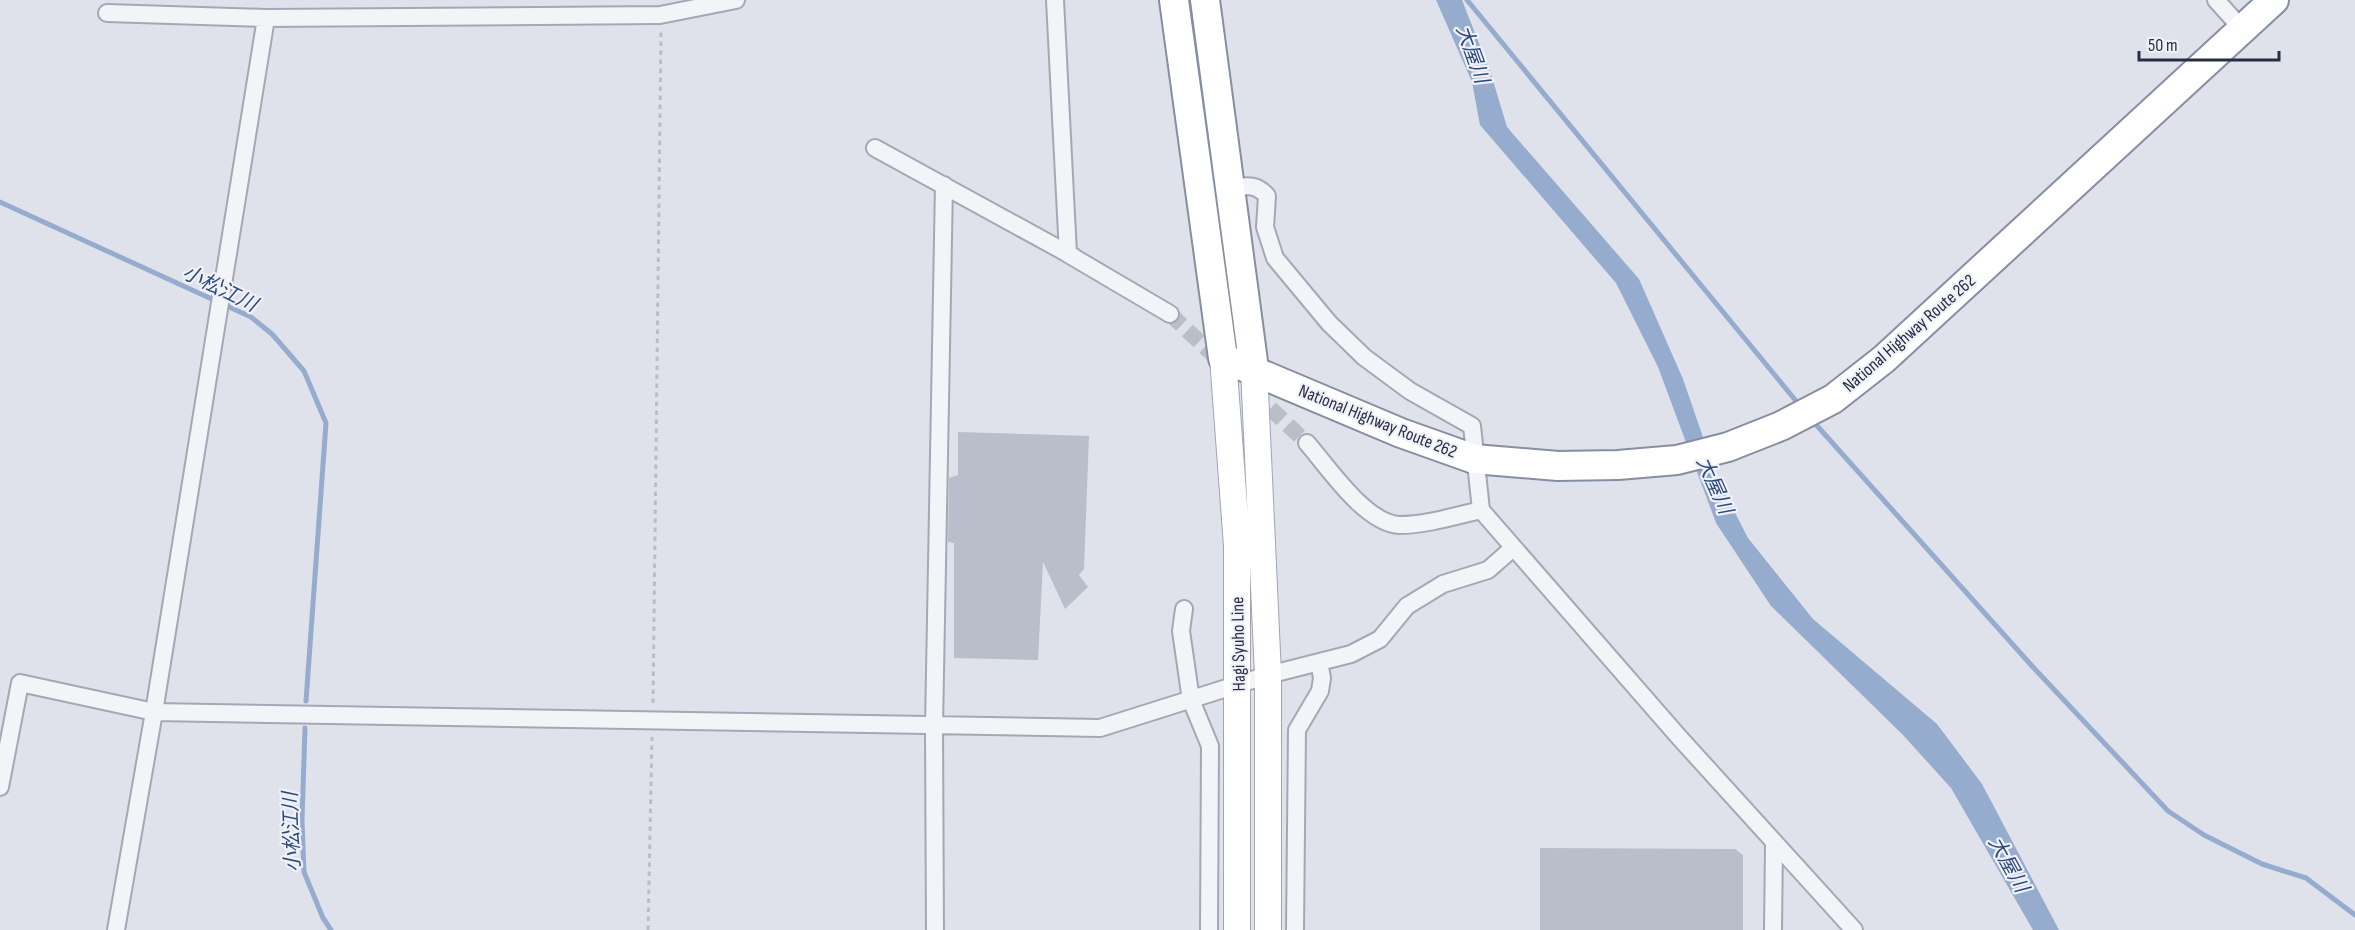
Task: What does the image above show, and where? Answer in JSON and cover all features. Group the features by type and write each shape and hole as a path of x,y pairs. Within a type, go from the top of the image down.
{"highway":[{"path":"1174,0 1223,358"},
{"path":"1205,0 1254,369"},
{"name":"National Highway Route 262","path":"1223,358 1254,369 1401,434 1474,459 1558,466 1618,465 1677,460 1728,447 1781,426 1833,399 1884,359 2274,0"}],"main road":[{"name":"Hagi Syuho Line","path":"1223,358 1237,546 1239,686 1237,930"},
{"name":"Hagi Syuho Line","path":"1254,369 1268,675 1268,930"}],"street":[{"path":"108,13 266,18 660,15 736,0"},
{"path":"1055,0 1068,254 1074,257"},
{"path":"2216,0 2242,29"},
{"path":"116,930 154,712 266,18"},
{"path":"875,148 1074,257 1170,314"},
{"path":"935,930 934,727 944,185"},
{"path":"1230,188 1252,186 1260,189 1267,196 1265,227 1275,258 1329,323 1364,357 1410,392 1472,426 1475,433 1474,459 1481,510 1774,844 1854,930"},
{"path":"1307,442 1363,507 1377,518 1396,525 1420,524 1481,510"},
{"path":"0,787 20,683 154,712 652,719 934,727 1100,728 1268,675 1351,654 1380,639 1407,606 1443,584 1488,570 1513,548"},
{"path":"1184,609 1181,631 1191,700 1210,746 1209,930"},
{"path":"1295,930 1297,730 1320,691 1322,678 1319,662"},
{"path":"1773,930 1774,844"}],"path":[{"path":"648,930 662,80 660,15"}],"water":[{"name":"大屋川","path":"1436,0 1462,0 1491,74 1507,127 1639,279 1683,379 1717,478 1748,538 1813,619 1937,724 1982,784 2059,930 2033,930 1951,788 1903,735 1771,606 1716,523 1658,367 1616,283 1480,125 1472,82"}],"building":[{"path":"958,432 1089,436 1084,569 1079,575 1088,587 1065,609 1043,562 1038,660 954,658 954,543 948,542 949,478 958,475"},
{"path":"1540,848 1735,849 1743,855 1743,930 1540,930"}],"waterway":[{"name":"大屋川","path":"1467,0 1801,407"},
{"name":"小松江川","path":"0,202 251,317 272,334 304,371 326,423 306,701"},
{"path":"1811,419 2032,666 2168,811 2204,835 2262,864 2306,878 2355,915"},
{"name":"小松江川","path":"305,728 302,820 304,872 323,918 331,930"}],"tunnel":[{"path":"1170,314 1223,364"},
{"path":"1253,392 1307,443"}]}
